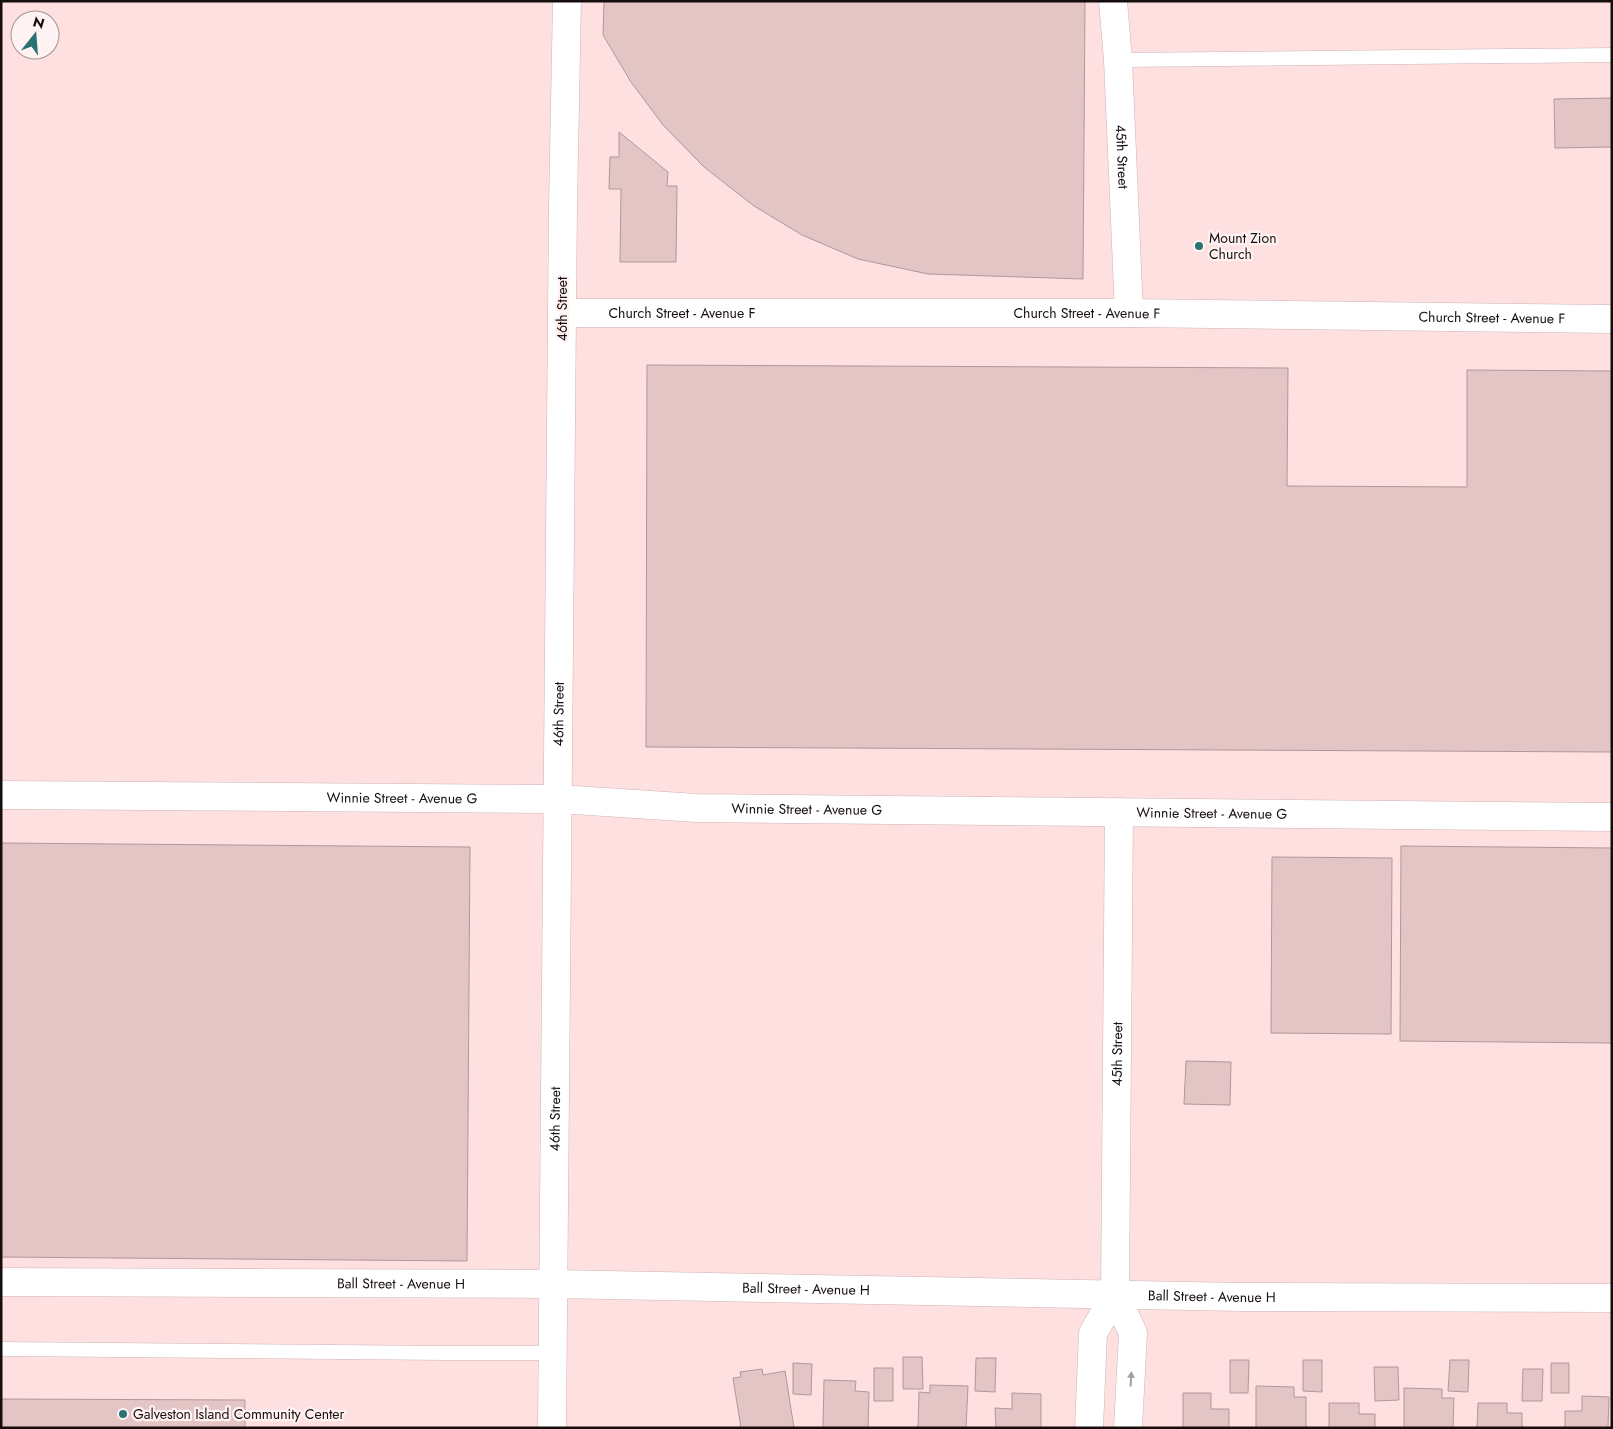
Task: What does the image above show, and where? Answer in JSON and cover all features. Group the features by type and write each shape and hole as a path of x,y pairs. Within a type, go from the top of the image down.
{"street":[{"name":"46th Street","path":"552,1428 562,313 567,1"},
{"name":"45th Street","path":"1113,1 1118,60 1129,313"},
{"name":"Church Street - Avenue F","path":"562,313 1129,313 1612,319"},
{"name":"Winnie Street - Avenue G","path":"1,795 559,800 696,808 1612,817"},
{"name":"45th Street","path":"1119,812 1115,1295 1133,1333 1128,1428"},
{"name":"Ball Street - Avenue H","path":"1,1282 554,1284 1115,1295 1612,1298"},
{"name":"45th Street","path":"1089,1428 1093,1333 1115,1295"}],"lane":[{"path":"1118,60 1612,55"},
{"path":"1,1349 553,1353"}],"building":[{"path":"604,1 1085,1 1083,279 928,274 858,259 802,235 754,206 704,167 663,125 631,82 603,35"},
{"path":"1612,98 1612,147 1555,148 1554,99"},
{"path":"619,132 668,172 667,186 677,186 676,262 620,262 621,189 609,189 610,157 619,157"},
{"path":"647,365 1288,368 1287,486 1467,487 1467,370 1612,371 1612,752 646,747"},
{"path":"1,843 470,847 467,1261 1,1257"},
{"path":"1401,846 1612,848 1612,1043 1400,1041"},
{"path":"1272,857 1392,858 1391,1034 1271,1033"},
{"path":"1186,1061 1231,1062 1230,1105 1184,1104"},
{"path":"903,1357 922,1357 923,1389 903,1389"},
{"path":"976,1358 996,1358 995,1392 975,1391"},
{"path":"1230,1360 1249,1360 1248,1393 1230,1393"},
{"path":"1303,1360 1322,1360 1322,1392 1303,1391"},
{"path":"1450,1360 1469,1360 1468,1392 1448,1391"},
{"path":"793,1363 812,1364 811,1395 793,1394"},
{"path":"1551,1363 1569,1363 1569,1393 1551,1393"},
{"path":"1374,1367 1398,1367 1399,1400 1375,1401"},
{"path":"874,1368 893,1368 893,1401 874,1401"},
{"path":"762,1369 763,1375 785,1371 794,1428 741,1428 733,1378 741,1377 740,1372"},
{"path":"1523,1369 1543,1369 1542,1401 1522,1401"},
{"path":"824,1380 856,1381 855,1391 869,1392 868,1428 823,1428"},
{"path":"930,1385 968,1386 966,1428 918,1428 919,1392 930,1393"},
{"path":"1256,1386 1294,1387 1294,1397 1306,1397 1306,1428 1256,1428"},
{"path":"1404,1388 1442,1389 1442,1398 1454,1398 1453,1428 1404,1428"},
{"path":"1012,1393 1041,1394 1041,1428 996,1428 995,1408 1012,1409"},
{"path":"1183,1393 1211,1393 1211,1409 1229,1409 1229,1428 1183,1428"},
{"path":"1582,1396 1609,1397 1608,1428 1565,1428 1565,1411 1582,1411"},
{"name":"Galveston Island Community Center","path":"1,1399 245,1400 245,1428 1,1428"},
{"path":"1329,1403 1359,1403 1359,1414 1375,1414 1375,1428 1329,1428"},
{"path":"1478,1403 1507,1403 1507,1413 1522,1413 1522,1428 1477,1428"}],"place":[{"name":"Mount Zion Church","path":"1199,246"},
{"name":"Galveston Island Community Center","path":"123,1414"}]}
